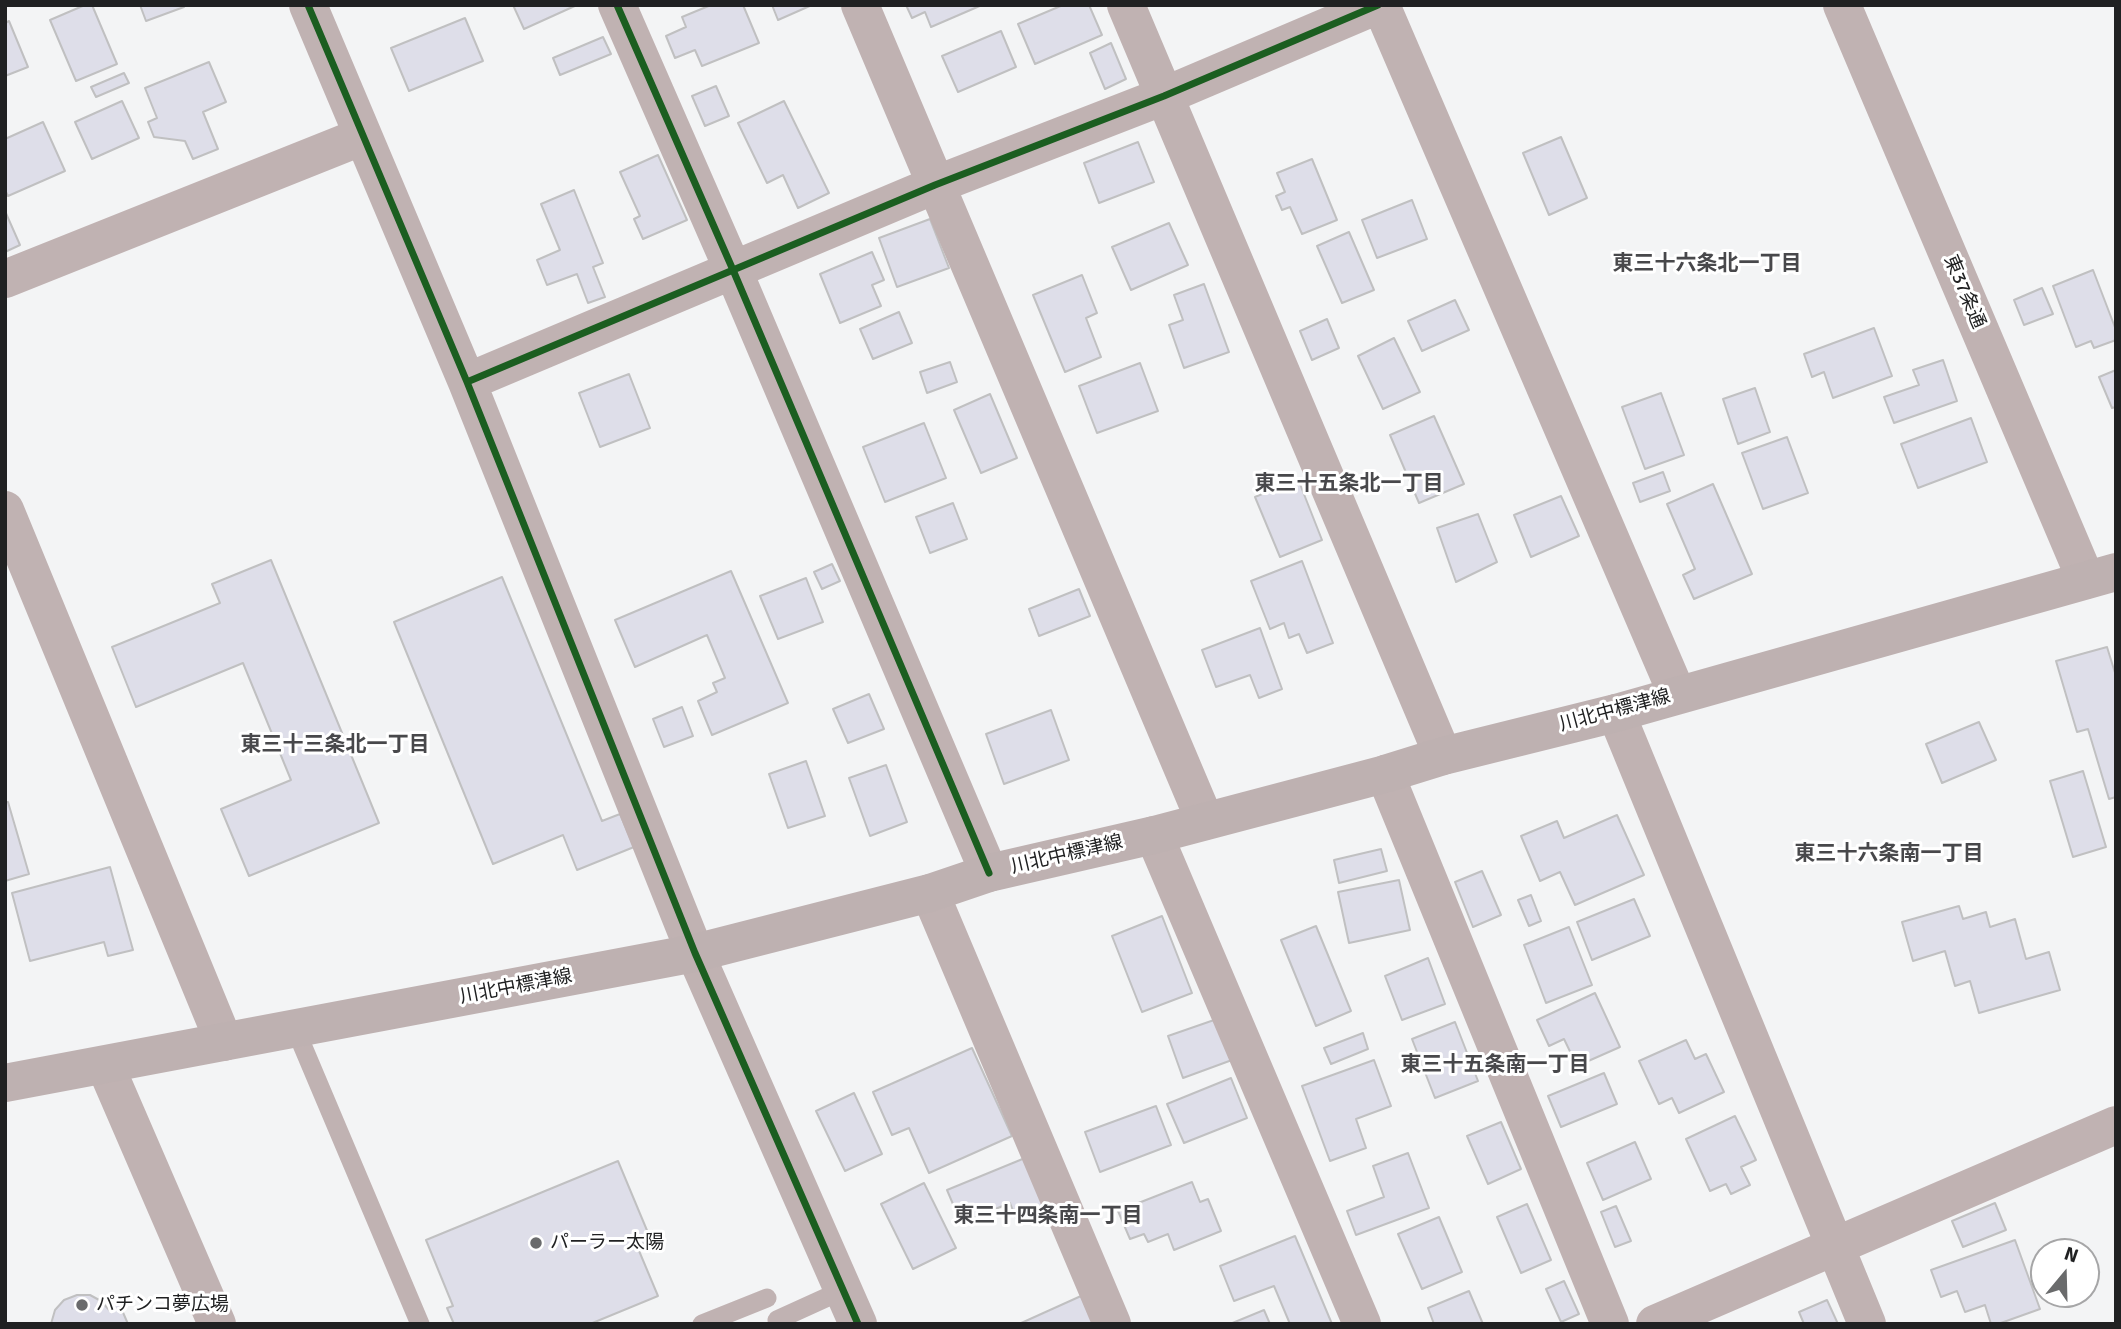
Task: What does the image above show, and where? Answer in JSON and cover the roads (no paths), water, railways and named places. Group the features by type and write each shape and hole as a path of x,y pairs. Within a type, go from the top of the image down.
{"main road":[{"name":"川北中標津線","path":"5,1083 695,953 930,893 989,873 1154,835 1443,756 1616,713 2101,576"}],"street":[{"path":"308,5 467,382 695,953 851,1307"},
{"path":"617,5 733,270 989,873"},
{"path":"860,5 1205,821"},
{"path":"1126,5 1443,756"},
{"path":"467,382 935,185 1164,96 1379,5 1676,694"},
{"name":"東37条通","path":"1842,5 2101,576"},
{"path":"5,279 363,136"},
{"path":"5,510 18,571 224,1042"},
{"path":"1616,713 1867,1324"},
{"path":"1385,774 1610,1324"},
{"path":"1154,835 1362,1324"},
{"path":"930,893 1112,1324"},
{"path":"105,1065 217,1324"},
{"path":"1656,1324 2116,1125"}],"lane":[{"path":"295,1028 420,1324"},
{"path":"702,1324 767,1298"},
{"path":"777,1320 851,1307"}],"place":[{"name":"パーラー太陽","path":"536,1243"},
{"name":"パチンコ夢広場","path":"82,1305"}],"district":[{"name":"東三十六条北一丁目","path":"1707,264"},
{"name":"東三十五条北一丁目","path":"1349,484"},
{"name":"東三十三条北一丁目","path":"335,745"},
{"name":"東三十六条南一丁目","path":"1889,854"},
{"name":"東三十五条南一丁目","path":"1495,1065"},
{"name":"東三十四条南一丁目","path":"1048,1216"}]}
